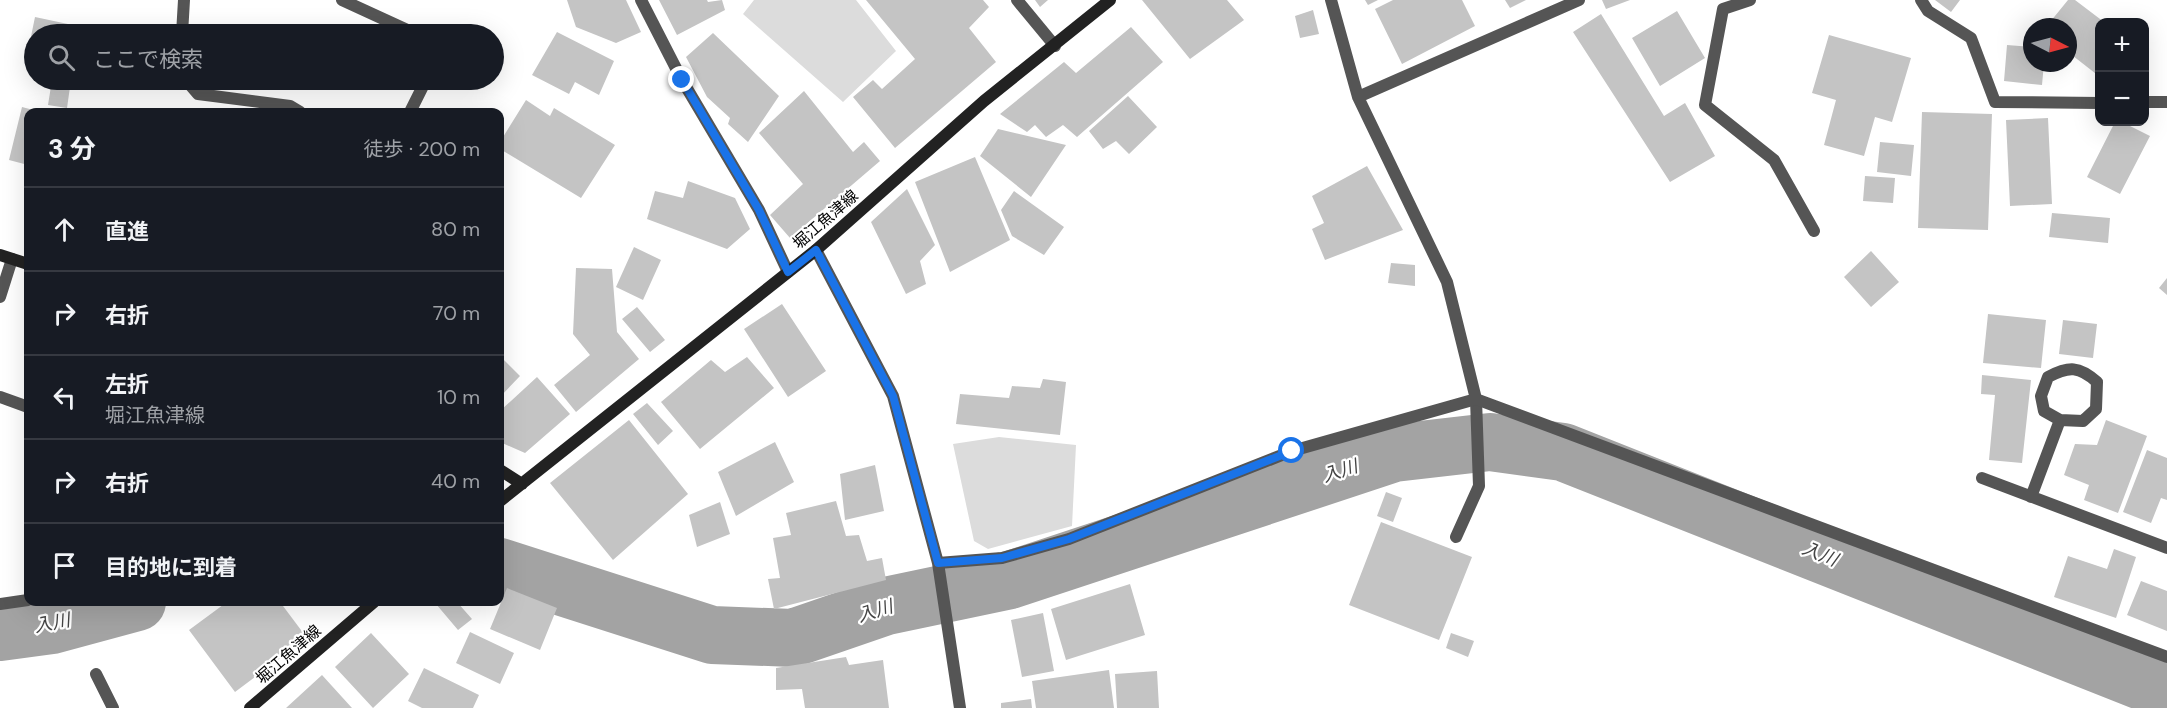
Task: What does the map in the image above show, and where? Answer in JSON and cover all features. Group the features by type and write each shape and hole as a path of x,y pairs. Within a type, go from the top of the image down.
{"main road":[{"name":"堀江魚津線","path":"504,498 816,250 984,101 1110,0"},
{"path":"0,255 24,263"},
{"path":"504,473 522,484"},
{"name":"堀江魚津線","path":"250,708 369,606"}],"street":[{"path":"183,24 184,0"},
{"path":"342,0 394,24"},
{"path":"641,0 682,80 759,210 788,272"},
{"path":"1017,0 1054,46"},
{"path":"1331,0 1358,97 1447,282 1476,399 1479,486 1456,537"},
{"path":"1358,97 1579,0"},
{"path":"1750,0 1722,9 1705,105 1774,160 1814,231"},
{"path":"1921,0 1928,11 1971,38 1995,102 2095,103"},
{"path":"195,90 198,94 293,108"},
{"path":"412,108 421,90"},
{"path":"2149,102 2167,102"},
{"path":"816,250 893,396 938,563 960,708"},
{"path":"0,297 12,259"},
{"path":"2063,369 2085,371 2097,382 2096,409 2083,421 2060,420 2044,411 2041,396 2048,377 2063,369"},
{"path":"0,397 24,406"},
{"path":"938,563 1002,558 1069,539 1292,451 1476,399 2167,657"},
{"path":"2031,497 2060,420"},
{"path":"1982,478 2167,548"},
{"path":"0,604 24,601"},
{"path":"96,674 113,708"}],"shaded area":[{"path":"754,0 856,0 896,51 843,102 743,14"},
{"path":"999,437 1076,445 1072,526 988,549 974,541 953,444"}],"building":[{"path":"567,0 626,0 641,32 616,43 576,27"},
{"path":"659,0 707,0 708,2 722,0 725,10 677,35"},
{"path":"866,0 983,0 989,7 969,28 996,62 895,148 853,97 873,80 882,89 915,59"},
{"path":"1035,0 1048,0 1040,7"},
{"path":"1142,0 1227,0 1244,20 1190,59"},
{"path":"1365,0 1378,0 1368,5"},
{"path":"1393,0 1462,0 1475,26 1402,64 1375,9"},
{"path":"1505,0 1526,0 1510,8"},
{"path":"1602,0 1630,0 1606,9"},
{"path":"1935,0 1960,0 1951,12"},
{"path":"2068,0 2075,0 2099,18 2095,18 2095,73 2077,59 2077,18 2053,18"},
{"path":"1313,10 1319,34 1300,38 1295,16"},
{"path":"1677,11 1705,58 1660,86 1632,38"},
{"path":"1601,14 1664,116 1685,103 1715,156 1670,182 1573,32"},
{"path":"35,17 68,24 34,24"},
{"path":"1131,27 1163,62 1077,137 1063,125 1046,137 1035,125 1027,132 1000,114 1064,62 1076,73"},
{"path":"557,32 614,61 599,95 575,82 569,94 532,75"},
{"path":"713,33 779,96 748,142 728,124 730,118 707,97 686,57"},
{"path":"1829,35 1911,58 1892,122 1875,117 1864,156 1824,145 1836,100 1812,93"},
{"path":"2007,45 2023,46 2023,72 2043,72 2042,85 2004,81"},
{"path":"50,90 70,90 67,108 48,105"},
{"path":"804,91 853,152 864,142 880,161 790,238 770,215 803,184 759,133"},
{"path":"1128,96 1157,127 1129,154 1116,141 1103,149 1089,131"},
{"path":"526,100 550,116 554,108 615,145 581,198 504,151 504,136"},
{"path":"22,107 26,108 24,164 9,160"},
{"path":"1922,112 1992,114 1988,230 1918,228"},
{"path":"2048,118 2052,204 2010,206 2006,120"},
{"path":"2113,126 2130,126 2150,136 2120,194 2087,177"},
{"path":"998,129 1066,145 1031,197 980,156"},
{"path":"1880,142 1914,145 1911,176 1877,172"},
{"path":"975,157 1010,240 950,272 915,182"},
{"path":"1367,166 1403,230 1325,260 1312,229 1324,223 1312,196"},
{"path":"1865,176 1895,178 1893,203 1863,201"},
{"path":"688,181 735,198 750,229 727,249 647,219 655,191 683,198"},
{"path":"907,189 935,245 920,261 926,284 906,294 871,222"},
{"path":"1014,191 1064,227 1044,255 1012,236 1001,210"},
{"path":"2052,213 2110,218 2108,243 2049,237"},
{"path":"634,247 661,260 643,300 616,287"},
{"path":"1871,251 1899,282 1871,307 1844,277"},
{"path":"1391,263 1415,265 1415,286 1388,283"},
{"path":"576,268 612,269 617,332 639,359 576,412 554,385 590,355 573,334"},
{"path":"2167,278 2167,295 2159,288"},
{"path":"782,304 826,371 788,397 744,329"},
{"path":"637,307 665,340 650,352 622,319"},
{"path":"1988,314 2046,320 2041,368 1983,363"},
{"path":"2063,320 2097,324 2093,358 2059,354"},
{"path":"747,357 774,388 700,449 661,402 711,360 725,372"},
{"path":"504,360 520,376 504,393"},
{"path":"1982,375 2031,380 2022,463 1989,460 1995,395 1981,394"},
{"path":"537,377 570,414 525,453 504,444 504,407"},
{"path":"1043,379 1066,382 1060,435 956,424 960,394 1009,398 1012,386 1040,388"},
{"path":"647,403 673,431 658,445 633,414"},
{"path":"629,420 688,494 613,560 550,483"},
{"path":"2106,420 2147,436 2118,513 2084,500 2089,485 2064,475 2075,444 2097,445"},
{"path":"775,442 794,482 736,516 718,472"},
{"path":"2147,450 2167,458 2167,500 2161,498 2151,523 2123,512"},
{"path":"875,465 884,511 845,520 840,474"},
{"path":"1386,492 1402,498 1393,522 1377,516"},
{"path":"836,501 846,536 859,535 867,561 882,558 886,580 774,609 768,579 780,578 773,538 791,535 786,513"},
{"path":"720,502 730,534 697,547 689,515"},
{"path":"1381,522 1472,557 1439,640 1349,605"},
{"path":"2114,549 2136,557 2116,618 2054,597 2068,556 2107,569"},
{"path":"2141,581 2167,591 2167,631 2127,615"},
{"path":"1130,584 1145,635 1066,660 1051,609"},
{"path":"507,588 557,608 540,650 490,629 500,606 504,606"},
{"path":"222,606 283,606 307,638 235,692 189,630"},
{"path":"438,606 461,606 472,619 458,630"},
{"path":"1043,613 1054,671 1022,677 1011,620"},
{"path":"470,632 514,653 500,684 456,663"},
{"path":"371,633 409,674 373,708 335,667"},
{"path":"1451,633 1474,641 1468,657 1446,648"},
{"path":"846,657 849,665 883,660 889,708 805,708 802,689 776,690 776,668"},
{"path":"424,668 479,695 473,708 422,708 408,701"},
{"path":"1109,670 1114,708 1036,708 1032,681"},
{"path":"1157,671 1159,708 1117,708 1115,674"},
{"path":"322,675 352,708 286,708"},
{"path":"1031,699 1032,708 1001,708 1001,703"}],"waterway":[{"name":"入川","path":"504,568 712,635 793,638 886,606 1010,580 1394,453 1490,442 1563,452 2167,691"},
{"name":"入川","path":"0,632 52,625 122,606"}],"route":[{"path":"682,80 759,210 788,272 816,250 893,396 938,563 1002,558 1069,539 1292,451"}]}
